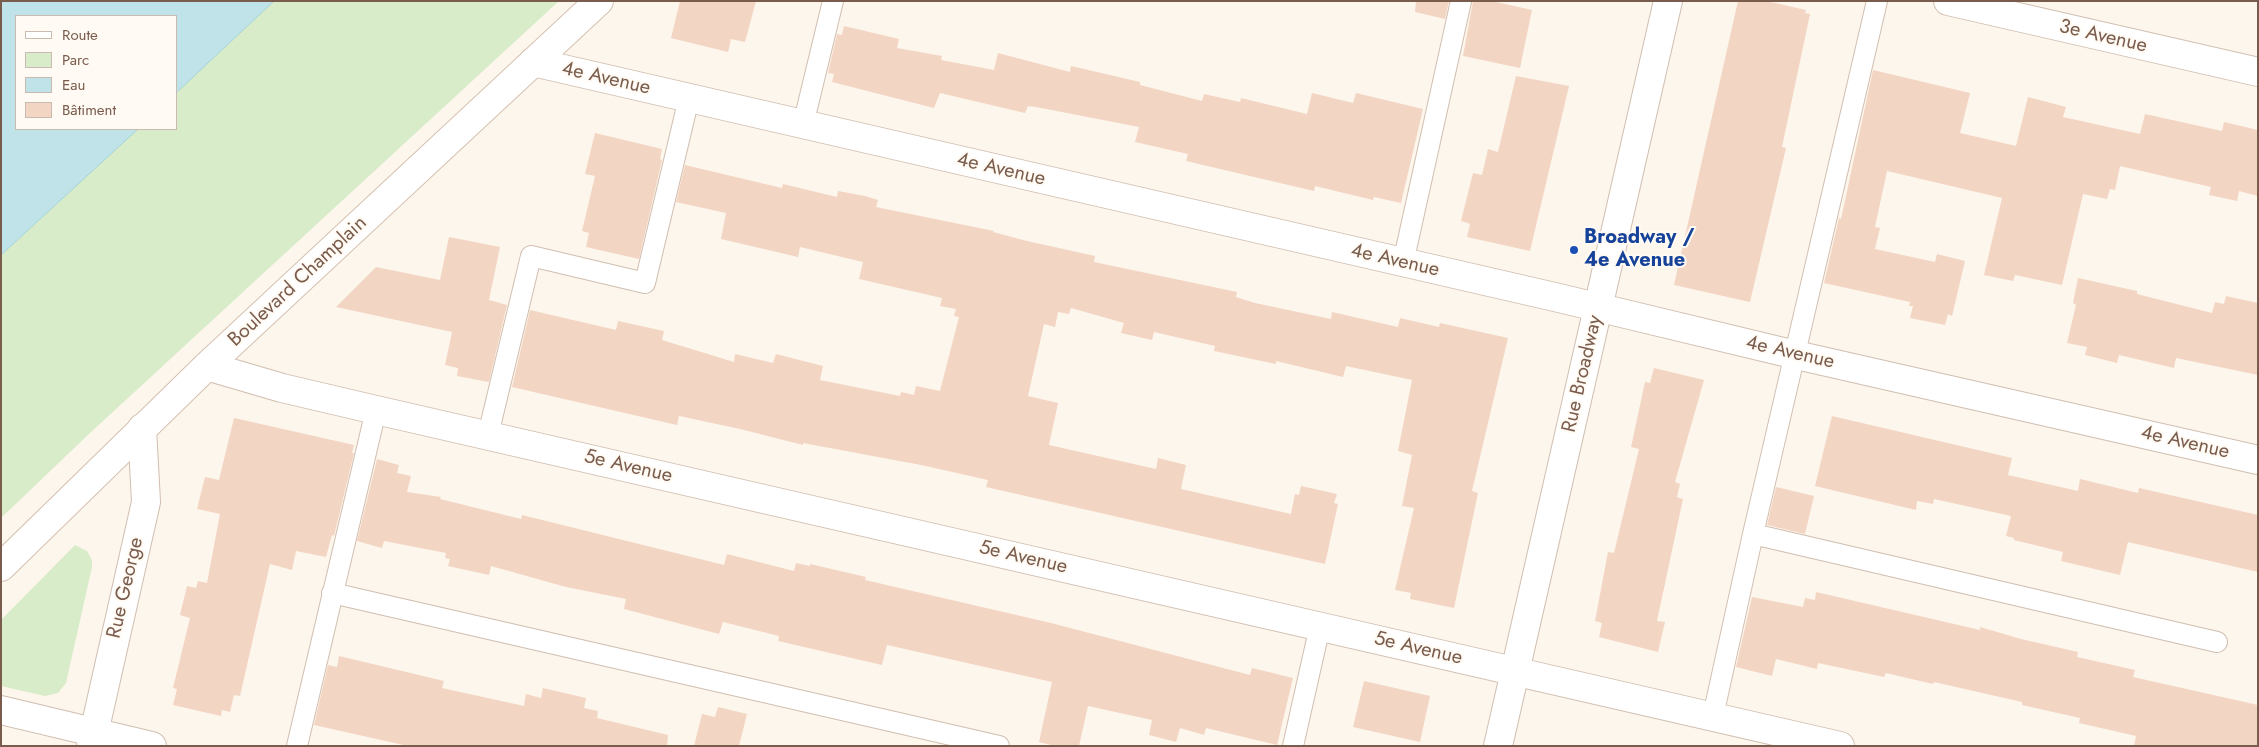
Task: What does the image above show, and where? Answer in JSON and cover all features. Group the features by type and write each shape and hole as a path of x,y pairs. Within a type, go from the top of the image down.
{"street":[{"name":"Boulevard Champlain","path":"1,566 207,366 599,1"},
{"name":"Rue Broadway","path":"1498,746 1668,1"},
{"name":"3e Avenue","path":"1948,1 2258,72"},
{"name":"4e Avenue","path":"533,62 1796,355 2258,460"},
{"name":"5e Avenue","path":"207,366 282,388 376,410 1840,746"},
{"name":"Rue George","path":"92,739 146,502 142,428"},
{"path":"1,710 92,739 152,746"}],"lane":[{"path":"803,125 833,1"},
{"path":"1403,263 1461,1"},
{"path":"1713,716 1753,534 1877,1"},
{"path":"488,435 531,256 645,283 688,98"},
{"path":"297,746 376,410"},
{"path":"1753,534 2218,642"},
{"path":"332,593 999,746"},
{"path":"1293,746 1320,626"}],"green space":[{"path":"273,1 559,1 90,433 1,518 1,255 136,130 178,130 178,90"},
{"path":"75,545 87,551 92,560 92,567 66,683 58,693 45,696 1,686 1,620"}],"water":[{"path":"1,1 274,1 178,91 178,15 15,15 15,130 137,130 1,255"}],"building":[{"path":"680,1 756,1 745,42 731,39 728,52 671,38"},
{"path":"1416,1 1449,1 1445,19 1415,12"},
{"path":"1473,1 1492,1 1532,10 1520,68 1463,56"},
{"path":"1738,1 1766,1 1806,10 1805,13 1810,14 1782,147 1786,148 1750,302 1674,285"},
{"path":"844,26 899,39 897,48 942,56 941,60 994,70 998,53 1070,72 1071,66 1140,82 1140,85 1202,101 1204,94 1240,102 1241,98 1307,114 1312,93 1353,103 1356,93 1423,109 1401,203 1374,197 1373,200 1315,186 1314,191 1186,161 1188,154 1135,142 1139,127 1028,106 1025,113 940,93 934,108 832,82 834,74 828,73 837,34 842,35"},
{"path":"1873,70 1970,93 1960,133 2016,146 2028,97 2066,107 2063,117 2140,134 2145,114 2222,131 2224,122 2258,130 2258,196 2239,191 2237,201 2209,195 2211,187 2120,166 2115,190 2110,189 2107,199 2083,194 2062,285 2015,275 2013,281 1984,275 2002,198 1887,171 1875,227 1880,228 1875,249 1935,262 1937,254 1965,261 1952,316 1948,314 1945,325 1910,318 1913,306 1909,306 1910,302 1824,283 1839,218 1841,219"},
{"path":"1516,76 1569,86 1530,251 1467,237 1470,224 1461,221 1473,173 1482,175 1488,149 1498,152"},
{"path":"595,133 662,149 660,159 662,160 639,259 586,247 589,233 582,231 595,176 585,174"},
{"path":"685,165 782,188 783,184 837,197 838,191 865,196 878,200 876,207 994,231 1027,241 1095,256 1094,262 1237,292 1236,297 1255,303 1331,319 1332,312 1398,327 1400,318 1439,327 1440,323 1508,338 1472,491 1478,493 1454,608 1410,599 1411,593 1395,590 1414,508 1402,506 1412,455 1398,451 1412,380 1346,366 1343,377 1276,361 1276,364 1214,351 1215,346 1154,332 1152,340 1121,333 1124,323 1071,308 1069,314 1058,312 1055,327 1044,324 1028,396 1058,403 1049,445 1156,469 1158,458 1186,465 1181,489 1291,514 1295,494 1299,495 1301,486 1337,494 1334,503 1338,504 1325,564 986,487 988,480 921,465 803,443 803,445 679,416 677,425 512,387 530,310 616,330 618,321 664,331 662,340 734,362 735,354 773,363 776,354 823,366 820,380 900,396 901,392 914,395 916,386 940,391 959,317 954,316 956,309 940,306 942,298 859,279 863,262 800,247 798,257 721,239 726,213 676,202"},
{"path":"449,237 500,247 489,300 507,305 489,382 457,376 458,368 445,365 452,332 336,307 376,267 440,280"},
{"path":"2078,278 2137,291 2137,294 2212,313 2215,302 2224,304 2226,296 2258,303 2258,375 2176,358 2174,368 2119,355 2117,363 2085,355 2087,347 2067,343 2076,305 2073,303"},
{"path":"1654,368 1704,380 1675,482 1680,484 1677,497 1683,499 1657,621 1665,622 1658,652 1599,637 1602,623 1595,621 1608,552 1614,553 1639,449 1631,447 1645,382 1650,383"},
{"path":"1832,416 2012,458 2008,475 2078,491 2080,479 2138,493 2139,488 2258,515 2258,572 2128,542 2120,575 2061,561 2063,552 2014,540 2014,538 2006,536 2011,516 1934,499 1933,504 1917,501 1916,510 1815,486"},
{"path":"234,418 354,445 352,453 354,453 334,536 332,535 326,557 296,551 292,570 270,564 240,696 234,695 230,712 222,710 221,716 173,705 177,689 173,688 190,618 180,615 187,586 196,588 198,581 207,583 220,514 197,509 205,477 219,480"},
{"path":"377,459 399,465 397,473 411,476 407,492 441,497 440,499 521,519 522,515 724,565 727,554 794,571 796,563 810,566 810,564 866,577 865,580 1051,623 1250,675 1252,668 1293,678 1277,745 1206,728 1204,735 1180,728 1176,742 1149,735 1152,720 1088,706 1079,746 1055,746 1039,742 1052,682 887,645 882,665 778,641 779,636 723,622 719,634 624,609 626,599 566,587 491,566 489,575 448,566 450,559 445,558 446,553 384,541 382,548 357,541"},
{"path":"1776,487 1814,496 1805,534 1767,525"},
{"path":"1816,592 1980,630 1980,627 2078,652 2077,657 2135,670 2133,677 2258,705 2258,746 2134,746 2136,736 2079,723 2080,718 2022,705 2022,702 1934,682 1933,684 1886,673 1884,677 1818,663 1817,669 1776,659 1772,676 1736,667 1752,597 1803,607 1805,598 1815,600"},
{"path":"339,656 444,681 442,688 524,706 526,694 541,698 543,688 586,698 584,708 598,711 597,718 668,735 667,746 408,746 314,725 328,665 337,667"},
{"path":"1364,681 1430,696 1420,742 1353,727"},
{"path":"718,707 747,714 739,746 694,746 702,714 715,717"}],"place":[{"name":"Broadway / 4e Avenue","path":"1574,250"}]}
